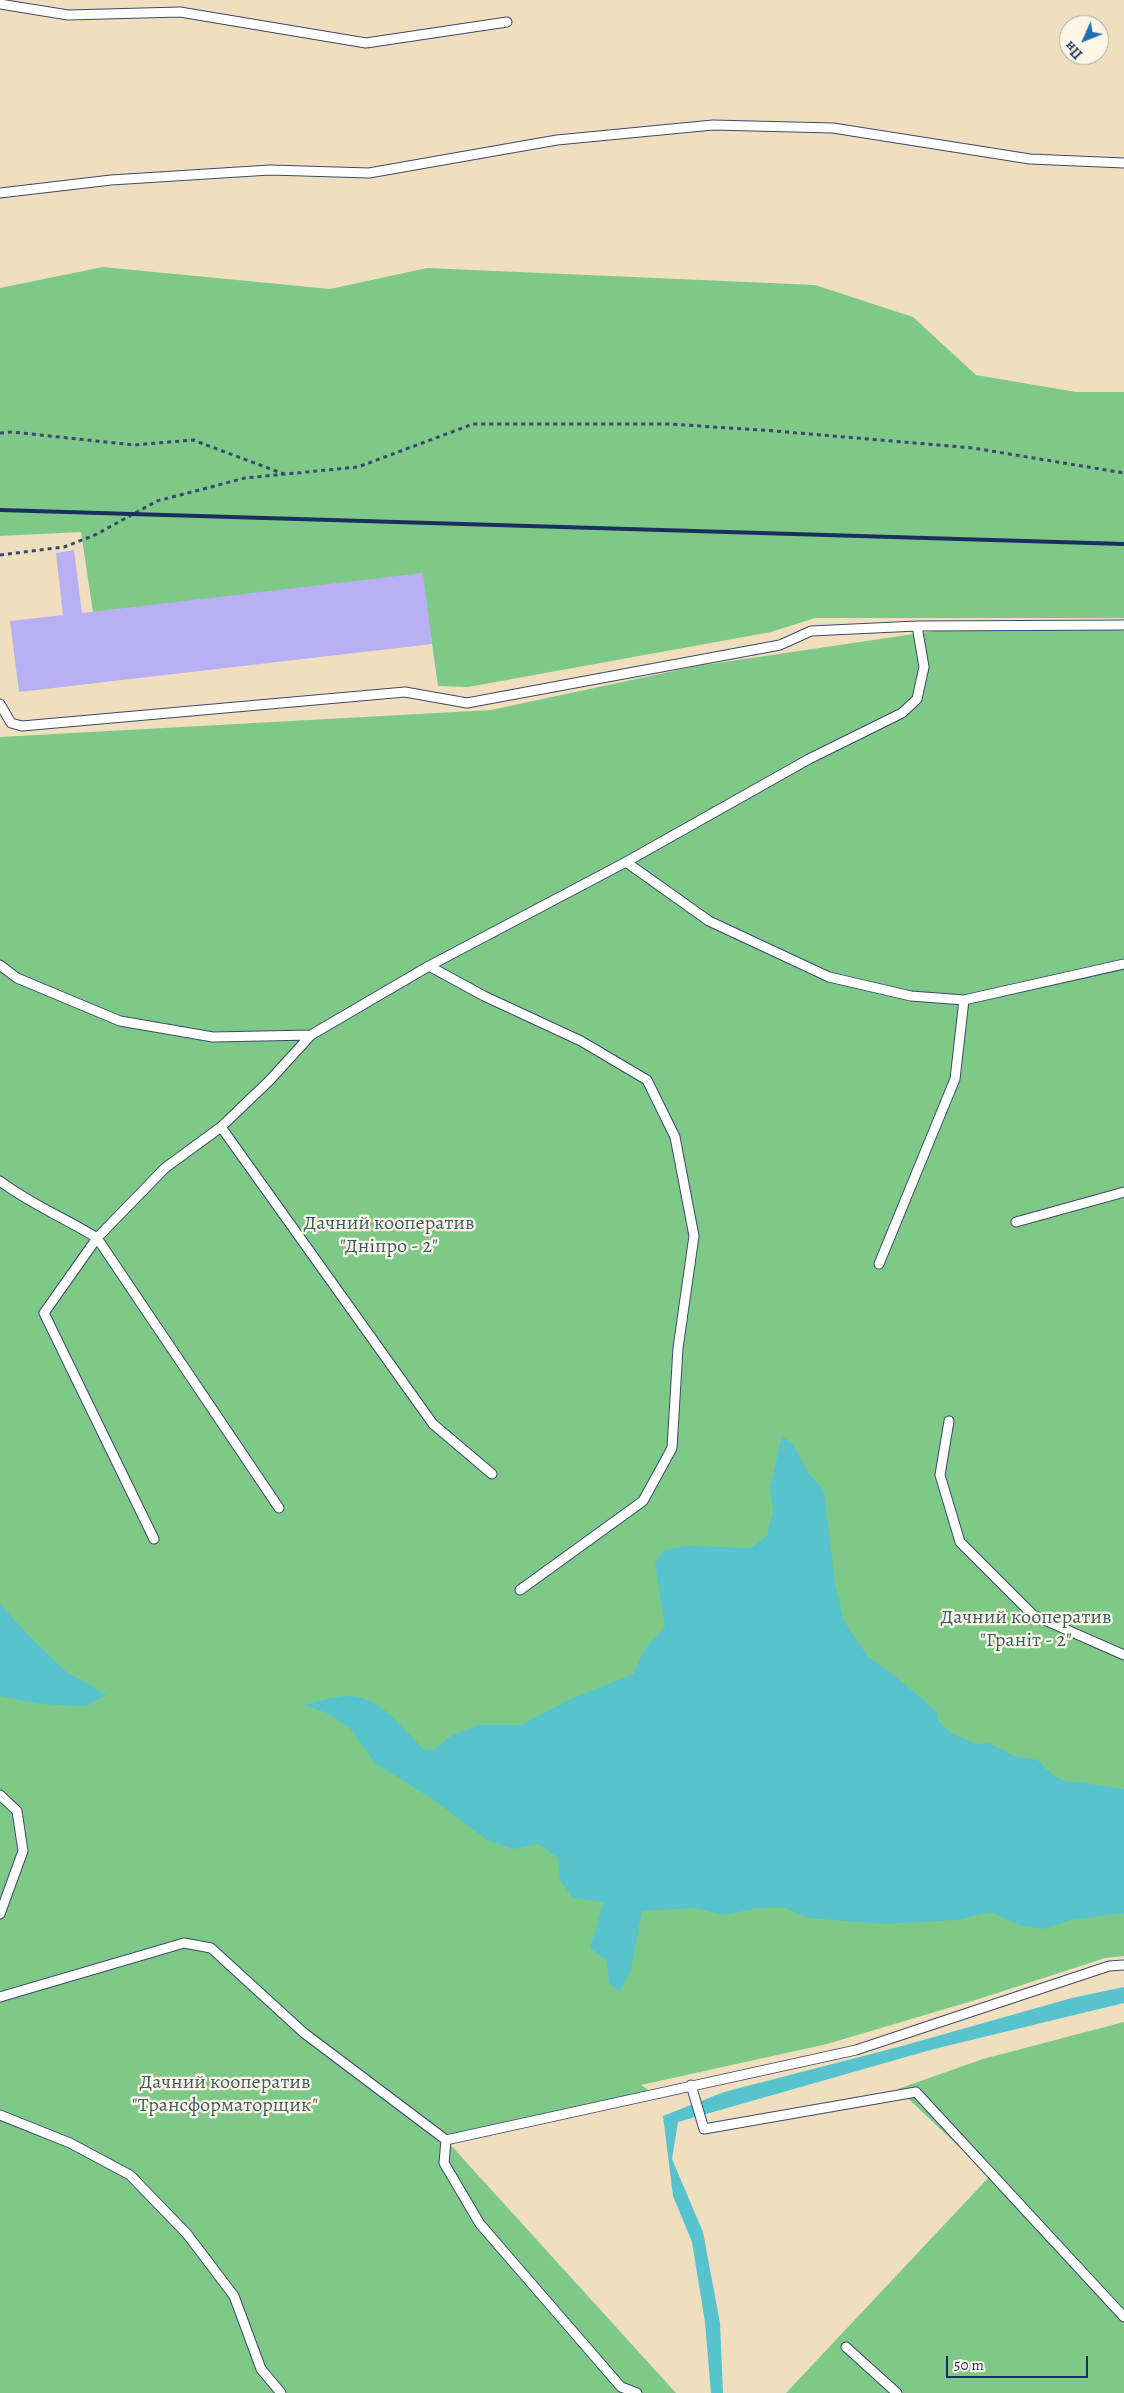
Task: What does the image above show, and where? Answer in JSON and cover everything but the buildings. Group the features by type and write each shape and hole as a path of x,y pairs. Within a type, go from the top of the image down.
{"lane":[{"path":"0,4 68,15 180,12 366,43 506,22"},
{"path":"0,193 111,180 270,170 368,173 557,140 713,125 833,128 1030,159 1124,163"},
{"path":"0,704 11,723 22,726 405,692 468,703 780,645 811,632 916,626 1124,624"},
{"path":"154,1539 44,1313 97,1238 165,1168 221,1127 270,1080 311,1035 429,966 626,862 809,759 902,713 917,699 924,668 916,626"},
{"path":"626,862 709,921 829,977 911,996 964,1000 1124,964"},
{"path":"0,965 17,978 120,1021 213,1037 311,1035"},
{"path":"429,966 484,996 581,1041 647,1080 675,1136 694,1236 678,1348 672,1448 643,1501 520,1590"},
{"path":"879,1264 955,1079 964,1000"},
{"path":"221,1127 433,1424 492,1474"},
{"path":"0,1180 41,1207 72,1222 97,1238 279,1508"},
{"path":"1016,1222 1124,1192"},
{"path":"949,1421 940,1475 960,1542 1033,1615 1124,1655"},
{"path":"0,1795 17,1811 23,1851 0,1914"},
{"path":"0,1997 184,1943 211,1948 304,2033 446,2140 856,2050 1109,1966 1124,1965"},
{"path":"691,2085 704,2128 916,2092 1124,2317"},
{"path":"0,2115 70,2143 130,2175 187,2234 234,2296 261,2369 281,2393"},
{"path":"446,2140 444,2163 480,2224 621,2387 636,2393"},
{"path":"846,2346 896,2393"}],"path":[{"path":"0,555 64,547 95,535 157,501 245,478 358,467 473,424 669,424 775,431 973,448 1124,473"},
{"path":"0,433 12,432 134,445 193,440 284,474"}],"green space":[{"path":"103,267 330,289 427,268 815,285 913,317 976,375 1076,392 1124,392 1124,618 815,618 771,632 468,687 438,686 423,581 94,619 81,532 0,536 0,288"},
{"path":"975,625 1124,628 1124,1956 1105,1958 982,1998 827,2044 641,2085 653,2093 447,2141 676,2393 0,2393 0,737 491,710 697,666"},
{"path":"1124,2022 1124,2393 786,2393 990,2176 898,2089 983,2059"}],"water":[{"path":"782,1436 793,1445 809,1474 824,1491 835,1584 844,1621 868,1657 889,1671 937,1712 939,1722 952,1734 978,1744 989,1743 1014,1756 1038,1760 1046,1769 1061,1780 1124,1789 1124,1913 1071,1920 1043,1929 1020,1925 990,1912 956,1920 884,1924 809,1918 786,1908 757,1908 724,1915 694,1908 642,1911 631,1970 620,1992 609,1983 607,1961 590,1948 604,1902 573,1898 560,1880 558,1858 539,1844 513,1849 487,1840 434,1800 375,1763 350,1728 327,1713 304,1705 345,1696 368,1700 398,1722 423,1749 433,1750 451,1736 479,1725 521,1725 573,1698 634,1674 646,1648 665,1627 655,1563 664,1550 686,1546 751,1548 767,1536 773,1511 770,1488"},
{"path":"0,1604 65,1671 106,1695 86,1706 40,1704 0,1696"},
{"path":"1124,1987 1124,2003 934,2049 678,2122 672,2159 703,2232 720,2323 723,2393 711,2393 705,2322 692,2242 673,2196 663,2116 724,2092 902,2046 1072,1998"}],"railway":[{"path":"0,510 1124,544"}],"park label":[{"name":"Дачний кооператив \"Дніпро - 2\"","path":"389,1236"},
{"name":"Дачний кооператив \"Граніт - 2\"","path":"1026,1630"},
{"name":"Дачний кооператив \"Трансформаторщик\"","path":"225,2094"}]}
